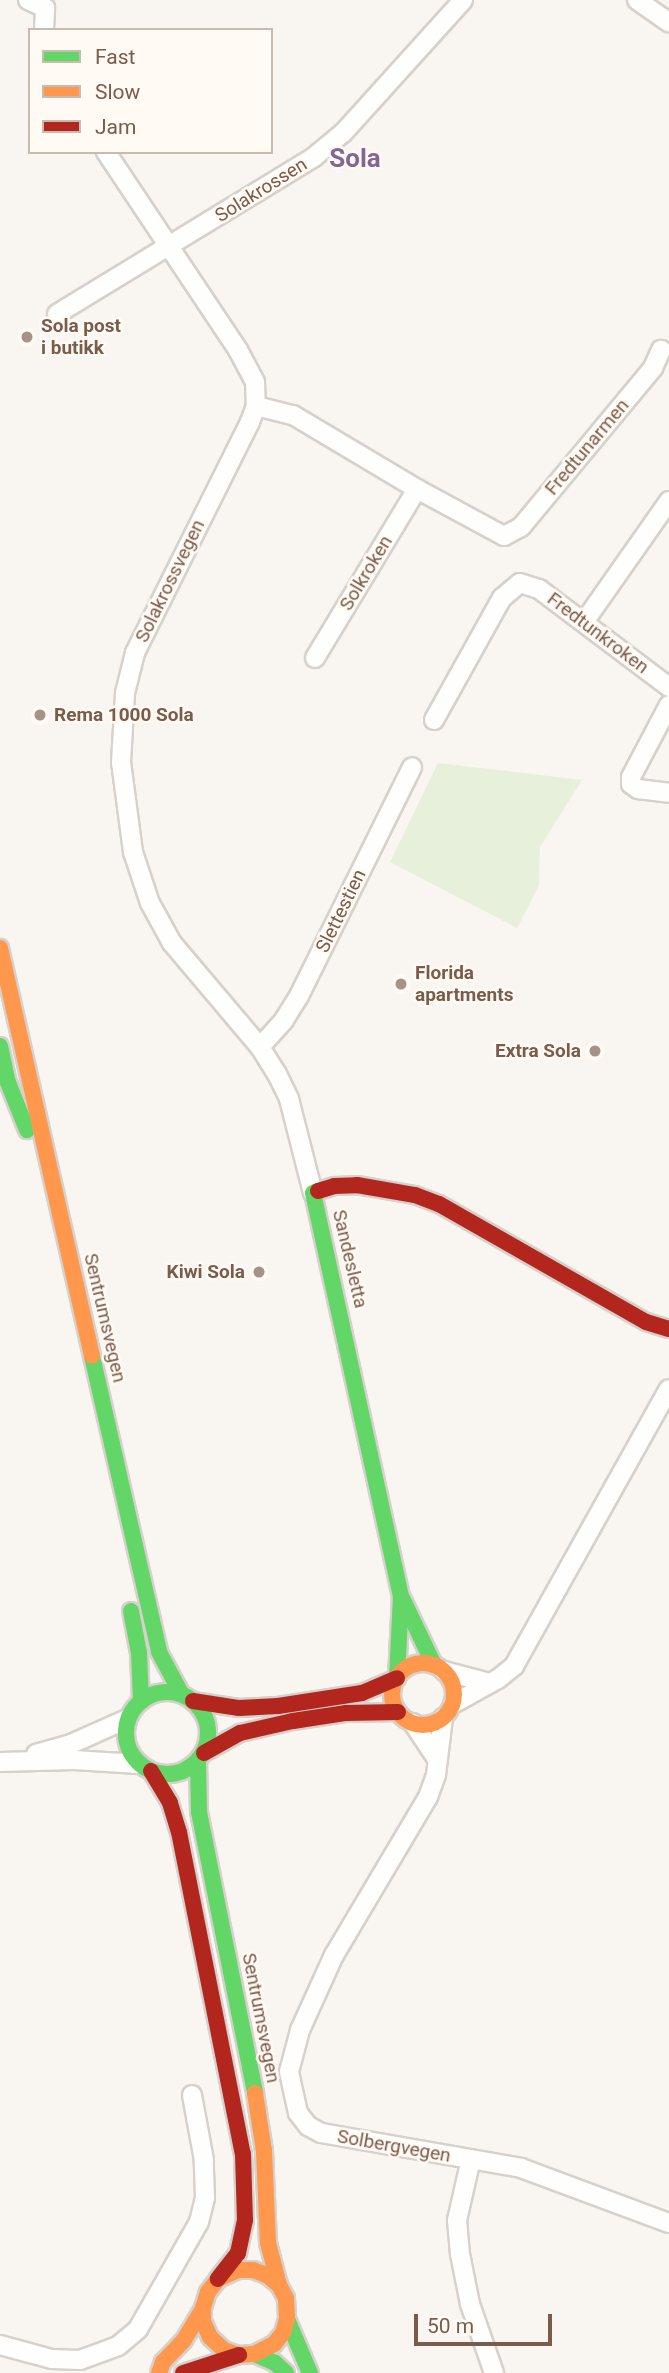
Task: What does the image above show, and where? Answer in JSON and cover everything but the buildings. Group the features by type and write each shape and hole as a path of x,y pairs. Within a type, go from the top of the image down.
{"main road":[{"name":"Sentrumsvegen","path":"0,948 159,1652 187,1697 206,1720 208,1742 201,1757 199,1811 253,2080 264,2151 268,2243 279,2285"},
{"name":"Sentrumsvegen","path":"0,1046 7,1080 26,1124 120,1554"},
{"name":"Sandesletta","path":"406,1718 393,1689 397,1677 401,1596 313,1193 334,1186 357,1185 415,1195 439,1204 646,1322 669,1329"},
{"path":"127,1591 139,1653 141,1701"},
{"name":"Sandesletta","path":"401,1596 440,1668 453,1686 448,1711"},
{"path":"164,2373 163,2362 184,2340 203,2308 208,2291 237,2253 245,2220 243,2154 179,1832 170,1803 126,1743 127,1719 141,1701 153,1694 187,1697 239,1708 278,1706 362,1693 397,1677 408,1667 421,1663 440,1668"},
{"path":"145,1767 176,1774 240,1733 293,1721 346,1713 434,1723 448,1711"},
{"path":"183,2373 274,2344 283,2333 287,2319 286,2298 279,2285 267,2275 253,2270 238,2270 218,2279"},
{"path":"203,2308 203,2321 210,2337 224,2350 275,2363 285,2373"},
{"path":"287,2319 310,2373"}],"street":[{"name":"Solakrossen","path":"57,314 314,157 343,133 463,0"},
{"path":"637,0 669,22"},
{"path":"41,3 44,28"},
{"path":"107,154 252,373 256,406 293,415 417,489"},
{"name":"Fredtunarmen","path":"417,489 504,536 521,527 653,368 661,350"},
{"name":"Solakrossvegen","path":"256,406 241,443 139,639 125,693 121,762 133,852 150,903 172,943 193,971 260,1047 289,1099 313,1193"},
{"name":"Solkroken","path":"315,658 417,489"},
{"path":"584,622 669,501"},
{"name":"Fredtunkroken","path":"434,720 502,598 520,583 539,589 669,687"},
{"path":"669,705 631,777 631,784 638,789 669,793"},
{"name":"Slettestien","path":"260,1047 284,1020 299,996 412,767"},
{"path":"448,1711 514,1666 669,1389"},
{"path":"440,1668 490,1684"},
{"name":"Solbergvegen","path":"448,1711 436,1775 428,1797 329,1965 300,2030 289,2072 298,2113 314,2130 352,2140 547,2176 669,2223"},
{"path":"406,1718 437,1759"},
{"path":"4,1761 71,1744 127,1719"},
{"path":"4,1761 145,1767"},
{"path":"0,2345 67,2361 102,2354 118,2346 138,2329 199,2222 205,2198 204,2160 192,2095"},
{"path":"471,2160 457,2220 460,2255 470,2304 494,2373"}],"green space":[{"path":"438,763 582,780 540,847 539,885 517,928 390,862"}],"traffic: fast":[{"path":"0,1046 7,1080 27,1130"},
{"path":"318,1191 313,1193 401,1596 397,1677"},
{"path":"92,1356 159,1652 181,1693"},
{"path":"403,1600 434,1665"},
{"path":"131,1611 139,1653 141,1701"},
{"path":"159,1692 175,1692 190,1699 201,1710 208,1725 208,1733 205,1749 196,1762 175,1774 159,1774 144,1767 133,1756 126,1741 126,1725 133,1710 144,1699 159,1692"},
{"path":"198,1760 199,1812 255,2093"},
{"path":"287,2319 310,2373"},
{"path":"254,2354 275,2363 286,2373"}],"traffic: slow":[{"path":"0,948 92,1356"},
{"path":"423,1663 445,1672 454,1694 445,1716 423,1725 401,1716 392,1694 401,1672 423,1663"},
{"path":"255,2093 264,2151 268,2243 279,2285 286,2298 287,2319 283,2333 274,2344 254,2354 239,2355 224,2350 210,2337 203,2321 203,2308 208,2292 218,2279 238,2270 253,2270 267,2275 279,2285"},
{"path":"159,2373 163,2362 184,2340 203,2308"}],"traffic: jam":[{"path":"318,1191 334,1186 357,1185 415,1195 439,1204 646,1322 669,1329"},
{"path":"193,1701 239,1708 278,1706 362,1693 397,1678"},
{"path":"204,1753 240,1733 293,1721 346,1713 398,1712"},
{"path":"151,1771 170,1803 179,1832 243,2154 245,2220 238,2253 218,2279"},
{"path":"183,2373 239,2355"}],"place":[{"name":"Sola post i butikk","path":"27,337"},
{"name":"Rema 1000 Sola","path":"40,715"},
{"name":"Florida apartments","path":"401,984"},
{"name":"Extra Sola","path":"595,1051"},
{"name":"Kiwi Sola","path":"259,1272"}],"district":[{"name":"Sola","path":"355,159"}]}
